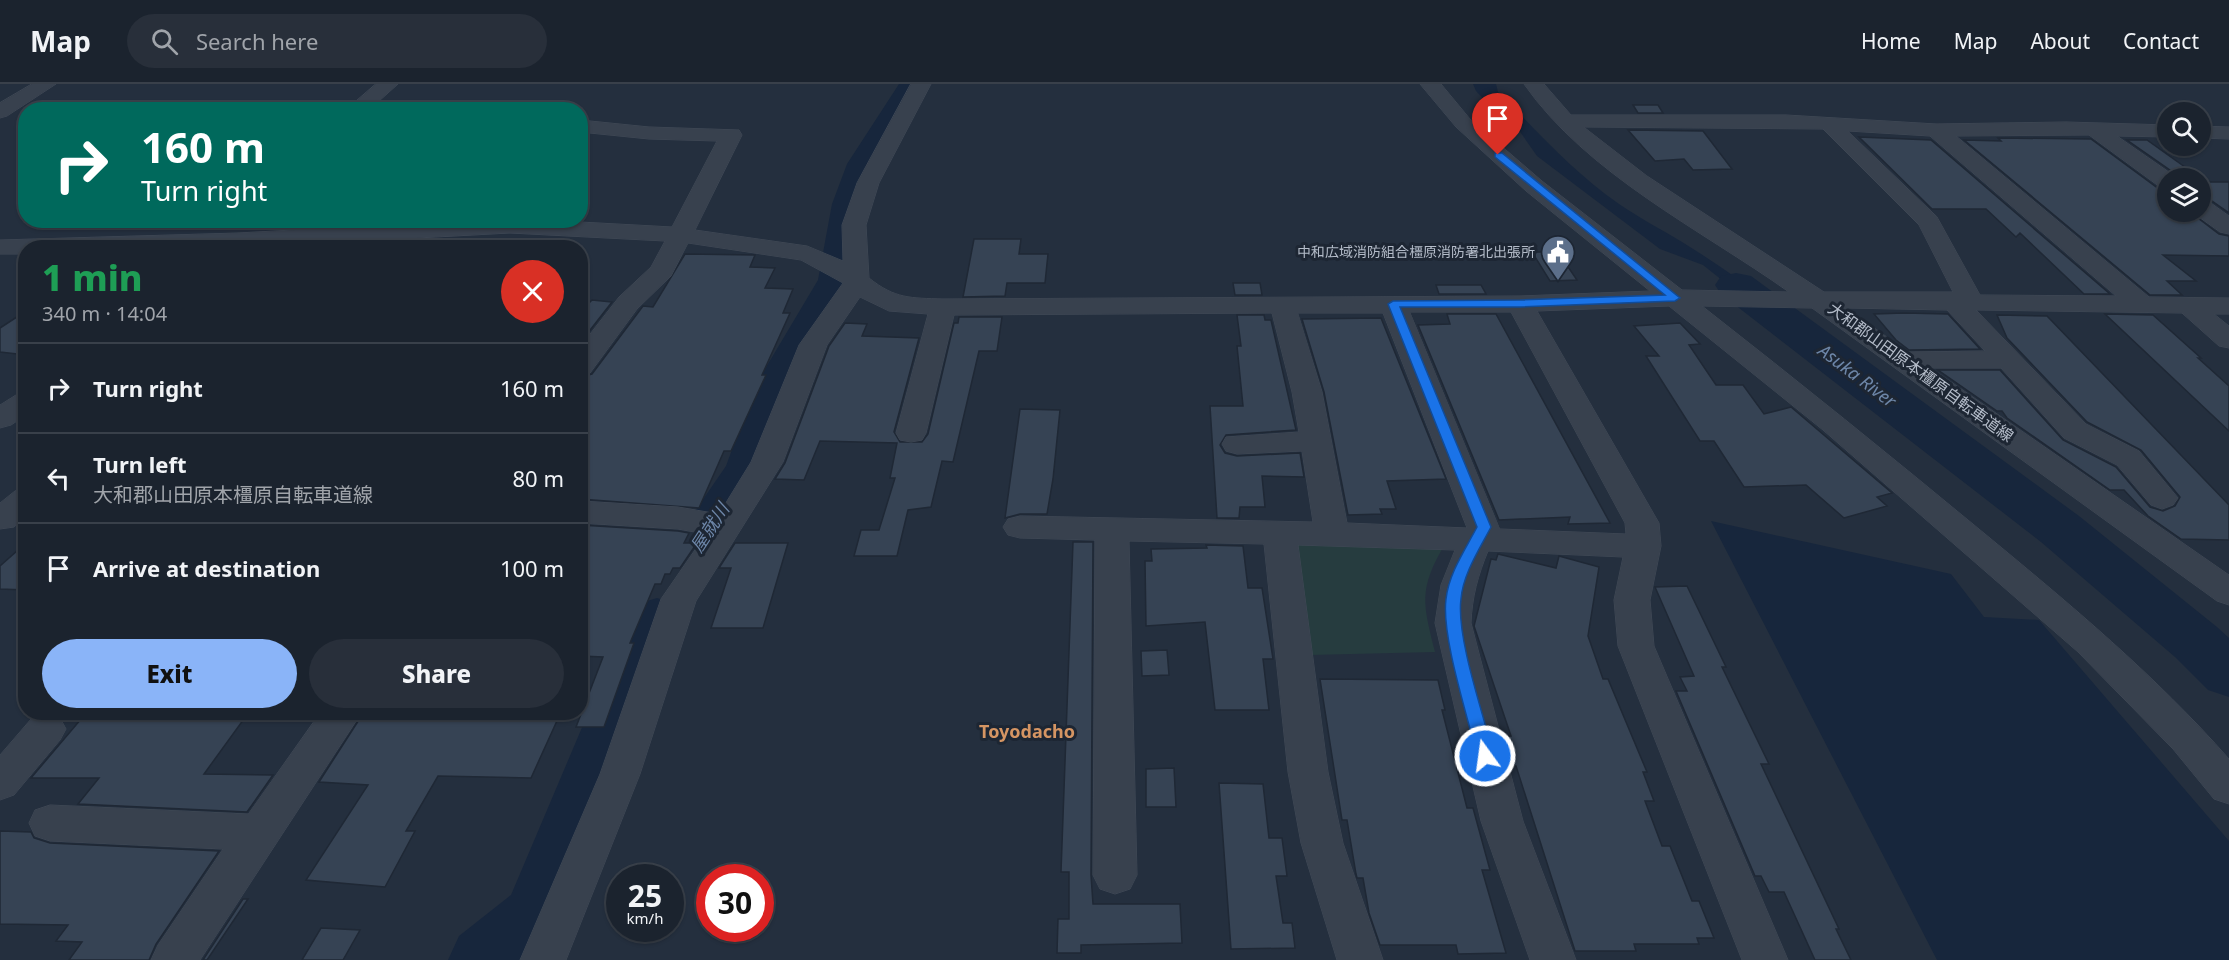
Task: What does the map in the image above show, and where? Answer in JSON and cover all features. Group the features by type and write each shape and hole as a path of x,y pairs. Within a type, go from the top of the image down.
{"street":[{"path":"5,106 46,84"},
{"path":"366,102 388,84"},
{"path":"543,960 620,774 679,599 716,524 767,462 813,345 847,275 854,225 868,183 921,84"},
{"path":"1430,84 1463,123 1534,186 1681,298 1834,424 2091,642 2187,738 2229,787"},
{"name":"大和郡山田原本橿原自転車道線","path":"1534,84 1565,121 1626,171 1870,338 2229,592"},
{"path":"1565,121 1828,124 1936,130 2157,131"},
{"path":"1828,124 1929,222 1961,300 2009,360 2075,431 2128,458 2162,498"},
{"path":"588,127 649,133 731,135 662,271 628,303 588,356"},
{"path":"2094,129 2157,174"},
{"path":"1936,130 2141,304"},
{"path":"2211,132 2229,133"},
{"path":"2211,214 2229,227"},
{"path":"298,240 480,228"},
{"path":"548,228 682,235 797,251 847,275 875,296 898,305 943,307 1520,304 1681,298 1961,300 2229,306"},
{"path":"0,247 18,247"},
{"path":"1393,304 1484,527 1459,576 1453,599 1453,623 1457,649 1502,821 1553,960"},
{"path":"1520,304 1642,523 1644,546 1634,587 1632,623 1636,646 1765,960"},
{"path":"2188,305 2229,340"},
{"path":"1282,306 1307,392 1332,534"},
{"path":"911,433 943,307"},
{"path":"1912,359 2009,360"},
{"path":"0,420 18,407"},
{"path":"0,420 18,422"},
{"path":"1237,444 1316,441"},
{"path":"588,513 716,524"},
{"path":"1020,528 1332,534 1644,546"},
{"path":"1112,528 1115,875"},
{"path":"1280,534 1308,772 1322,843 1360,960"},
{"path":"174,960 261,833 288,789 337,720"},
{"path":"0,783 46,729"},
{"path":"50,823 261,833"}],"green space":[{"path":"1291,539 1445,544 1430,573 1425,597 1435,652 1310,655"}],"water":[{"path":"1473,84 1496,84 1498,92 1556,151 1602,192 1757,292 1795,321 1791,335 1703,265 1660,249 1537,156 1516,126 1491,107 1476,91"},
{"path":"1711,521 1951,574 1984,617 2039,620 2229,841 2229,960 1937,960"}],"building":[{"path":"1633,105 1658,105 1663,113 1638,113"},
{"path":"1628,130 1703,131 1732,169 1693,170 1684,159 1655,161"},
{"path":"1859,137 1931,140 2110,294 2084,294 2020,233 2016,237 1986,209 1932,209"},
{"path":"1998,138 2091,139 2157,188 2157,222 2203,222 2219,234 2229,236 2229,256 2163,255 2196,281 2167,281 2182,295 2150,295 1964,140 2001,141"},
{"path":"2127,140 2147,140 2157,147 2157,156 2169,156 2186,168 2167,168"},
{"path":"2211,182 2229,182 2229,213 2211,200"},
{"path":"974,239 1021,239 1019,254 1048,254 1045,283 1007,283 1005,296 963,297"},
{"path":"1532,252 1558,252 1577,280 1550,281"},
{"path":"685,254 755,255 750,267 775,268 765,288 793,289 783,313 790,313 762,375 766,375 731,451 724,451 699,508 588,500 588,375 592,374 643,306 653,307"},
{"path":"1233,283 1260,283 1262,295 1235,295"},
{"path":"1436,285 1481,285 1486,294 1439,294"},
{"path":"592,300 612,302 588,333 588,304"},
{"path":"1447,314 1496,314 1610,523 1568,524 1570,517 1499,520 1418,325 1450,324"},
{"path":"1874,314 1948,314 1980,349 1909,350 1896,340"},
{"path":"2105,314 2153,315 2201,358 2198,358 2229,386 2229,431"},
{"path":"1237,315 1264,315 1265,320 1271,320 1296,430 1226,435 1220,445 1225,453 1237,456 1300,453 1304,477 1262,476 1265,507 1240,507 1239,518 1217,518 1210,406 1243,406 1237,346 1241,346"},
{"path":"1997,315 2047,316 2229,505 2229,540 2181,539 2148,516 2124,490 2110,490 2007,418 2002,411 1997,411 1938,370 2000,370 2063,440 2116,467 2150,507 2163,511 2175,506 2180,497 2141,450 2087,422 2007,338"},
{"path":"18,316 18,354 0,352 0,328"},
{"path":"959,317 1002,317 997,351 979,351 953,462 942,461 931,507 908,510 897,556 854,556 861,530 879,530 895,478 890,478 897,443 820,441 804,480 775,479 785,463 829,346 845,323 867,324 862,336 919,338 894,432 900,442 922,442 928,434 954,323 958,323"},
{"path":"1381,318 1446,479 1387,481 1396,509 1380,509 1382,514 1348,515 1324,392 1302,319"},
{"path":"1680,323 1700,344 1689,345 1716,385 1743,385 1764,414 1791,407 1892,493 1877,497 1887,506 1844,518 1806,485 1744,487 1714,441 1700,441 1646,356 1659,356 1634,326"},
{"path":"1020,409 1060,410 1053,479 1047,514 1020,514 1005,518"},
{"path":"588,525 689,533 684,543 697,543 680,568 673,568 670,574 665,574 661,584 655,584 630,643 634,643 604,727 576,727 579,720 588,720 588,696 603,657 588,656"},
{"path":"1073,542 1093,542 1091,875 1093,904 1180,904 1182,943 1081,945 1081,953 1057,953 1058,919 1069,919 1069,872 1061,872"},
{"path":"735,543 788,543 763,628 711,628 731,568 719,568"},
{"path":"1206,545 1243,546 1248,588 1262,588 1273,659 1263,659 1269,710 1215,710 1205,622 1146,626 1145,561 1152,561 1151,549 1207,548"},
{"path":"18,550 18,590 0,589 0,566"},
{"path":"1498,554 1556,568 1559,556 1599,567 1588,636 1603,679 1608,679 1647,772 1643,772 1654,801 1645,801 1662,846 1670,846 1692,901 1699,901 1714,938 1697,938 1699,944 1634,944 1636,951 1575,951 1516,766 1514,766 1506,736 1511,736 1474,626 1491,559 1496,560"},
{"path":"1687,586 1726,667 1722,667 1769,764 1761,764 1839,929 1836,929 1851,960 1815,960 1784,892 1769,892 1761,876 1755,876 1676,691 1687,691 1680,677 1694,676 1655,587"},
{"path":"1167,650 1169,675 1142,676 1141,651"},
{"path":"1320,679 1438,680 1445,710 1442,710 1467,808 1473,808 1490,870 1482,870 1506,953 1458,954 1456,945 1380,945 1369,913 1363,878 1357,878 1347,820 1342,820"},
{"path":"80,720 243,720 204,774 273,775 247,812 78,804 99,778 31,778"},
{"path":"359,720 557,720 531,778 438,776 406,831 415,831 385,887 306,880 368,785 319,782"},
{"path":"1174,768 1176,807 1146,807 1146,769"},
{"path":"1219,783 1263,784 1269,838 1282,838 1287,876 1276,876 1283,923 1292,923 1295,948 1231,949"},
{"path":"0,831 31,832 34,838 50,843 219,851 156,944 149,960 69,960 82,942 56,941 68,925 0,924"},
{"path":"243,899 248,899 207,960 203,960"},
{"path":"321,928 360,930 343,960 302,960"}],"waterway":[{"name":"屋就川","path":"721,511 750,467 779,384 838,280 850,204 858,179 880,137 915,84"},
{"name":"Asuka River","path":"1736,285 2060,529 2196,642 2229,674"},
{"name":"屋就川","path":"485,960 537,917 657,619"}],"place":[{"name":"中和広域消防組合橿原消防署北出張所","path":"1558,281"}],"district":[{"name":"Toyodacho","path":"1027,732"}],"route":[{"path":"1485,756 1457,649 1453,623 1453,599 1459,576 1484,527 1393,304 1520,304 1675,298 1498,155"}]}
